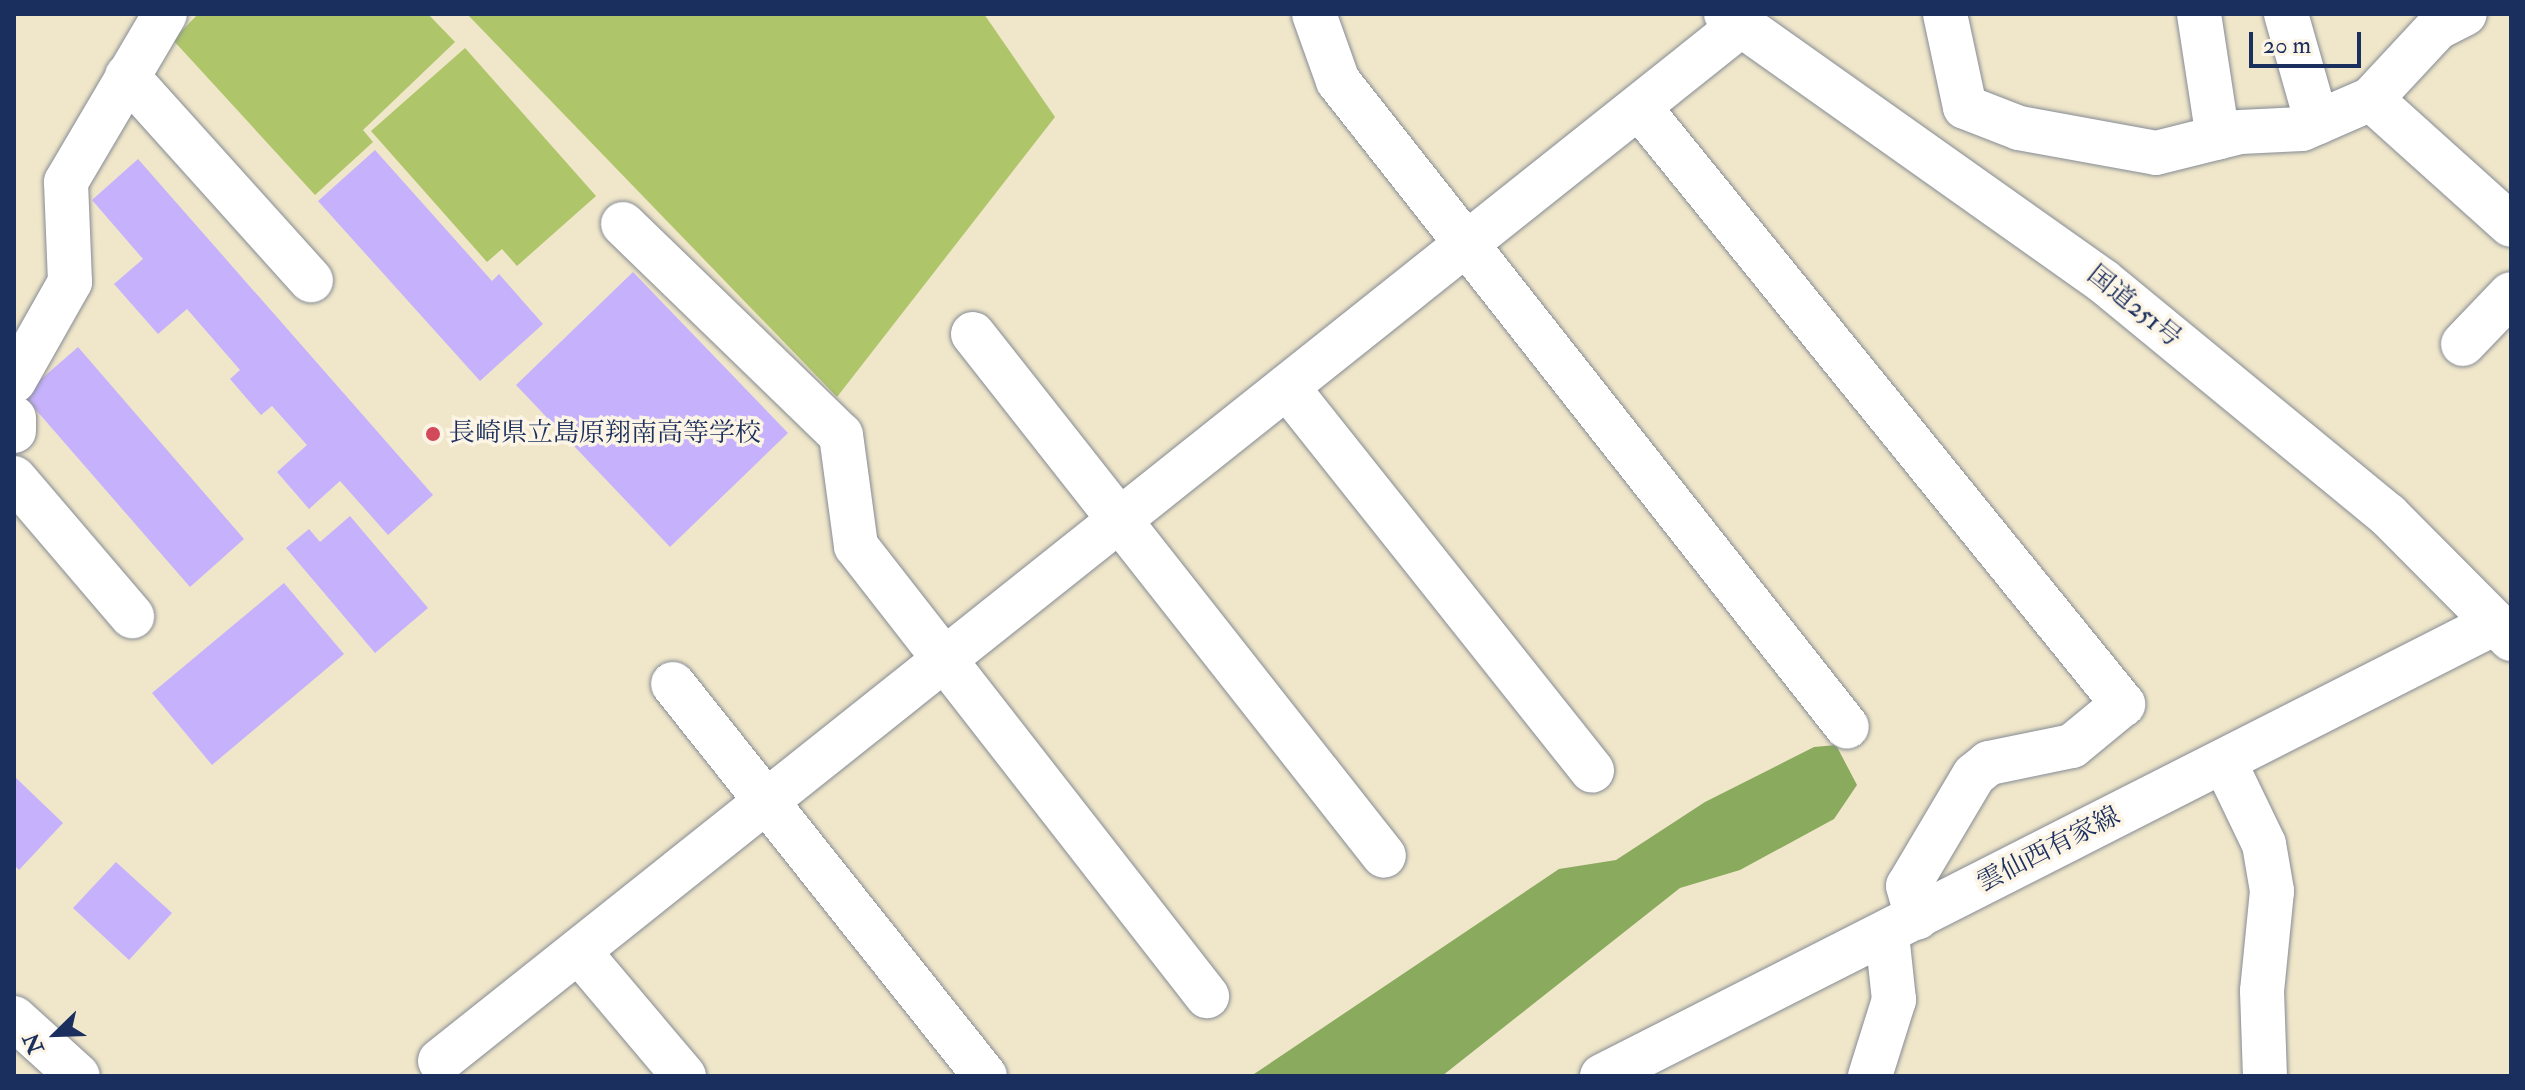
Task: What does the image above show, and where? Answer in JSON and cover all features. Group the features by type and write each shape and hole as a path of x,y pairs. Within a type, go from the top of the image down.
{"main road":[{"path":"14,381 70,282 66,182 165,14"},
{"path":"1314,14 1338,81 1847,727"},
{"path":"1945,14 1965,107 2019,128 2156,153 2218,138 2317,123 2371,99 2445,19"},
{"path":"2199,14 2218,138"},
{"path":"2286,14 2317,123"},
{"path":"440,1061 580,953 941,661 1639,107 1744,18"},
{"name":"国道251号","path":"1744,18 1804,69 2103,281 2388,515 2506,625"},
{"path":"127,76 311,280"},
{"path":"2371,99 2511,225"},
{"path":"1639,107 2123,704 2072,746 1989,763 1974,775 1908,886 1894,1000 1870,1076"},
{"path":"623,224 841,435 856,546 941,661 1207,996"},
{"path":"2463,344 2511,294"},
{"path":"973,334 1384,856"},
{"path":"1287,387 1592,771"},
{"path":"14,418 14,431"},
{"path":"14,478 132,616"},
{"name":"雲仙西有家線","path":"1602,1076 2224,761 2506,625"},
{"path":"673,684 985,1076"},
{"path":"2224,761 2264,844 2272,891 2262,991 2265,1076"},
{"path":"580,953 684,1076"},
{"path":"14,1018 78,1076"}],"green space":[{"path":"198,14 428,14 455,42 363,130 373,142 315,195 173,40"},
{"path":"467,14 984,14 1055,117 837,397"},
{"path":"465,48 596,196 517,266 502,249 487,262 371,131"},
{"path":"1836,745 1857,785 1834,819 1740,870 1680,888 1442,1076 1251,1076 1559,869 1616,860 1705,802 1814,747"}],"building":[{"path":"375,150 492,281 499,274 543,324 480,381 318,201"},
{"path":"138,159 433,495 388,535 340,481 309,509 277,472 307,445 272,406 261,415 230,379 240,370 187,309 158,334 114,284 143,259 92,200"},
{"path":"633,272 788,433 670,547 516,385"},
{"path":"78,347 244,539 190,587 23,395"},
{"path":"350,516 428,608 375,653 286,548 309,529 320,542"},
{"path":"284,583 344,654 212,765 152,693"},
{"path":"14,776 63,823 19,870 14,865"},
{"path":"116,862 172,913 129,960 73,908"}],"place":[{"name":"長崎県立島原翔南高等学校","path":"433,434"}]}
